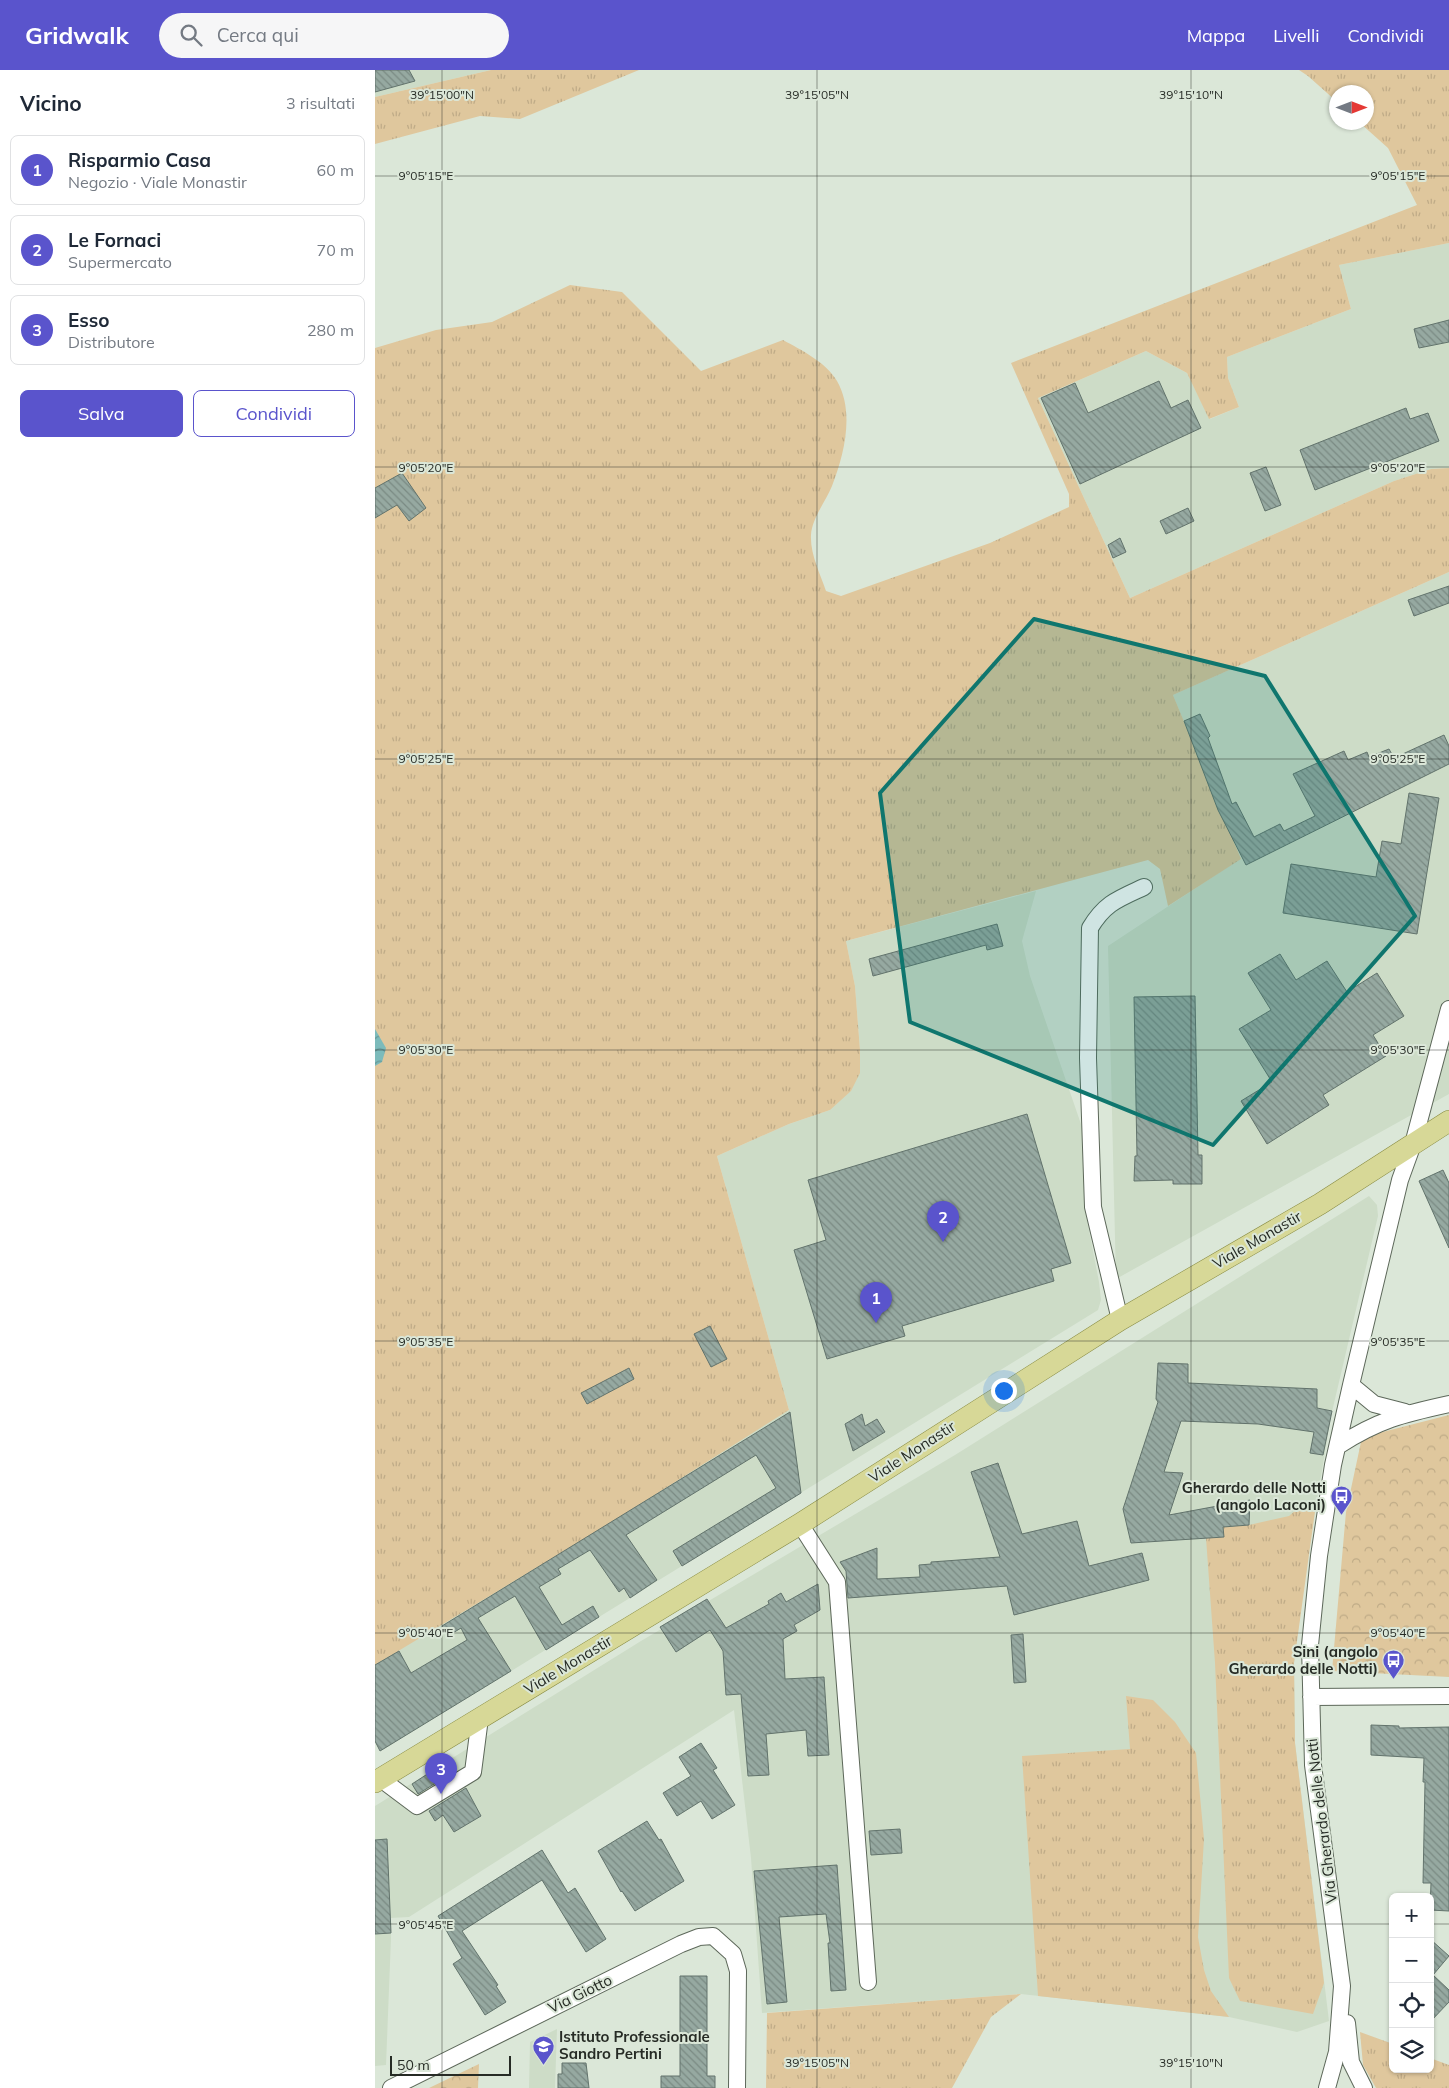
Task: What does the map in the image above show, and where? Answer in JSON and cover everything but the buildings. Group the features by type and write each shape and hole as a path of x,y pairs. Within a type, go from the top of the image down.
{"main road":[{"name":"Viale Monastir","path":"378,1780 800,1524 1120,1320 1320,1204 1449,1121"}],"street":[{"path":"1120,1320 1093,1207 1088,1058 1091,928 1099,914 1111,902 1144,888"},
{"name":"Via Gherardo delle Notti","path":"1327,2088 1337,2052 1342,1986 1313,1765 1310,1645 1319,1556 1333,1465 1351,1385 1400,1180 1413,1144 1449,1009"},
{"path":"1351,1385 1374,1404 1407,1413"},
{"path":"1338,1446 1365,1428 1407,1413 1449,1404"},
{"path":"800,1524 837,1582 868,1982"},
{"path":"1311,1697 1449,1696"},
{"path":"378,1780 417,1806 473,1772 480,1718"},
{"name":"Via Giotto","path":"391,2088 699,1937 713,1936 733,1954 739,1991 737,2088"},
{"path":"1342,1986 1351,2062 1365,2088"}],"highlighted area":[{"path":"1034,619 1265,676 1415,916 1213,1145 910,1022 880,793"}],"shaded area":[{"path":"375,70 491,70 375,97"},
{"path":"1449,243 1449,468 1431,469 1394,481 1130,598 1038,398 1146,351 1187,373 1210,419 1239,407 1228,378 1227,357 1351,309 1339,265"},
{"path":"1449,572 1449,1094 1116,1279 1108,946 1240,859 1173,695"},
{"path":"1036,891 1022,941 1030,976 1082,1127 1085,1210 1099,1282 1101,1300 1098,1310 381,1751 375,1743 375,1662 789,1410 717,1156 789,1124 830,1110 860,1050 855,986 846,941"},
{"path":"1369,1196 1377,1205 1378,1216 1331,1416 1307,1560 1294,1663 1295,1743 1329,2021 1297,2032 1229,2017 1021,1994 762,2013 751,1858 734,1710 409,1917 390,1918 391,1938 386,2065 375,2066 375,1806 641,1641 955,1455"},
{"name":"Istituto Professionale Sandro Pertini","path":"557,2029 555,2088 529,2088 530,2042"}],"green space":[{"path":"491,70 639,70 520,119 480,116 375,144 375,97"},
{"path":"1299,70 1449,70 1449,243 1339,265 1351,309 1227,357 1228,378 1239,407 1209,419 1187,373 1146,351 1038,398 1130,598 1394,481 1431,469 1449,468 1449,572 1173,695 1241,859 1168,906 1160,869 1148,860 846,941 855,986 860,1050 860,1073 851,1091 830,1110 789,1124 717,1156 789,1410 604,1527 375,1665 375,348 436,330 492,322 570,285 622,292 701,371 783,340 813,357 832,374 842,393 845,406 846,434 844,447 832,486 814,522 811,535 814,556 826,591 841,596 990,543 1069,507 1069,494 1011,363 1417,205 1388,148 1368,130 1374,130 1374,85 1329,85 1329,95"},
{"path":"1449,1415 1449,1677 1332,1671 1346,1512 1361,1442 1367,1436"},
{"path":"1304,1503 1316,1504 1294,1663 1295,1743 1324,1983 1313,2014 1240,2001 1229,1978 1215,1663 1206,1538 1223,1527 1249,1525 1289,1516"},
{"path":"1126,1696 1153,1700 1175,1722 1196,1753 1204,1839 1198,1937 1204,1970 1211,1991 1229,2017 1038,1996 1022,1756 1130,1749"},
{"path":"1021,1994 991,2017 952,2088 766,2088 767,2013"},
{"path":"1360,2032 1389,2043 1389,2073 1434,2073 1434,2059 1449,2065 1449,2088 1376,2088 1363,2065"},
{"path":"479,2064 478,2088 429,2088"}],"water":[{"path":"375,1029 386,1048 382,1062 375,1066"}],"place":[{"name":"Le Fornaci","path":"943,1242"},
{"name":"Risparmio Casa","path":"876,1323"},
{"name":"Gherardo delle Notti (angolo Laconi)","path":"1342,1516"},
{"name":"Sini (angolo Gherardo delle Notti)","path":"1394,1680"},
{"name":"Esso","path":"441,1794"},
{"name":"Istituto Professionale Sandro Pertini","path":"543,2065"}]}
